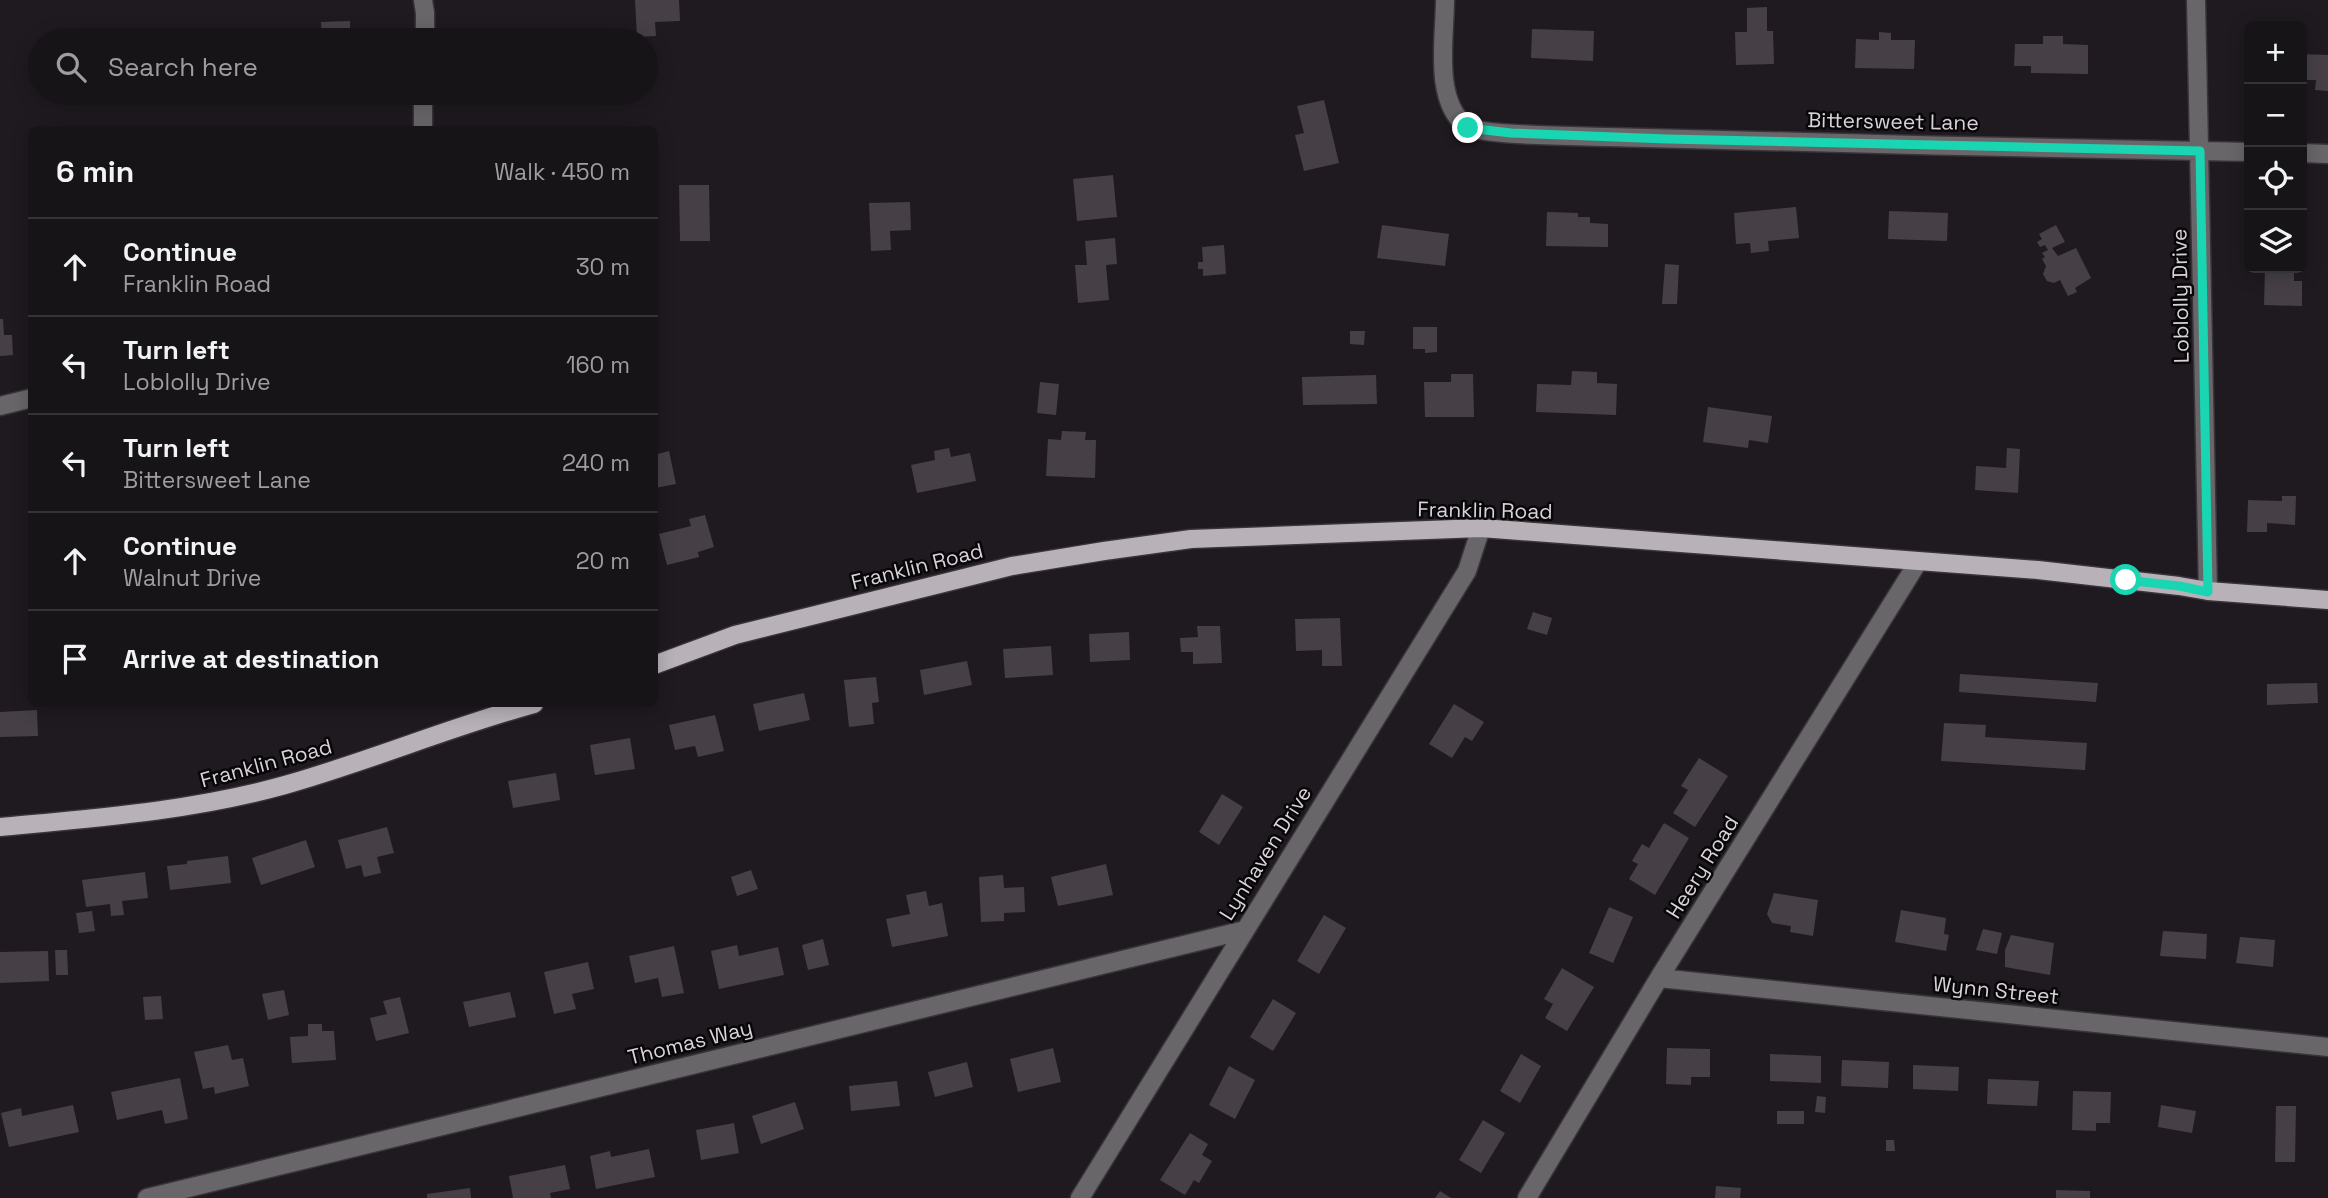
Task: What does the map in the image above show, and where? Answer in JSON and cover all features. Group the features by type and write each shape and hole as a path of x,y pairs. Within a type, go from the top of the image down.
{"main road":[{"name":"Franklin Road","path":"658,664 747,632 1012,566 1191,539 1481,528 2050,571 2179,586 2208,592 2328,600"},
{"name":"Franklin Road","path":"0,827 141,813 207,803 285,785 525,707"}],"street":[{"path":"423,0 425,28"},
{"name":"Bittersweet Lane","path":"1445,0 1446,96 1455,114 1468,128 1536,134 2244,152"},
{"name":"Loblolly Drive","path":"2196,0 2208,592"},
{"path":"423,126 424,105"},
{"path":"2307,153 2328,154"},
{"path":"0,406 28,399"},
{"name":"Lynhaven Drive","path":"1080,1198 1467,571 1481,528"},
{"name":"Heery Road","path":"1527,1198 1659,978 1918,562"},
{"name":"Thomas Way","path":"147,1198 1245,930"},
{"name":"Wynn Street","path":"1659,978 2328,1047"}],"building":[{"path":"635,0 679,0 680,21 655,22 655,28 637,28"},
{"path":"1767,7 1767,31 1773,31 1774,64 1736,65 1735,32 1747,32 1747,8"},
{"path":"350,21 350,28 321,28 321,22"},
{"path":"1532,29 1594,31 1593,61 1531,58"},
{"path":"1879,32 1891,33 1891,40 1915,40 1914,69 1855,68 1856,39 1879,40"},
{"path":"2043,36 2063,36 2063,44 2088,45 2088,74 2031,73 2031,66 2014,66 2015,44 2043,44"},
{"path":"2307,54 2328,55 2328,91 2315,90 2316,80 2307,80"},
{"path":"1324,100 1339,163 1304,171 1295,135 1304,133 1297,106"},
{"path":"1113,175 1117,217 1077,221 1073,179"},
{"path":"679,185 709,185 710,241 680,241"},
{"path":"910,202 911,230 890,231 891,250 871,251 869,203"},
{"path":"1796,207 1799,238 1768,241 1769,251 1751,253 1750,243 1736,244 1734,213"},
{"path":"1889,211 1948,213 1947,241 1888,239"},
{"path":"1547,212 1578,213 1578,217 1590,217 1590,223 1608,224 1608,247 1546,246"},
{"path":"1382,225 1449,234 1445,266 1377,258"},
{"path":"2056,225 2065,242 2052,248 2058,256 2076,248 2091,278 2075,288 2077,292 2068,296 2060,280 2054,283 2047,281 2043,274 2046,266 2042,253 2048,250 2045,245 2040,247 2037,242 2042,239 2039,234"},
{"path":"1115,238 1117,264 1106,265 1109,300 1078,303 1075,265 1087,265 1085,241"},
{"path":"1224,245 1226,274 1203,276 1203,269 1198,269 1198,262 1203,262 1202,247"},
{"path":"1665,264 1679,265 1677,304 1662,304"},
{"path":"2265,273 2294,273 2294,281 2302,281 2302,306 2264,305"},
{"path":"0,319 3,319 4,335 12,335 13,355 0,356"},
{"path":"1413,327 1437,327 1437,352 1425,353 1425,349 1413,349"},
{"path":"1350,331 1365,331 1364,345 1350,344"},
{"path":"1572,371 1597,372 1597,383 1617,384 1616,415 1536,412 1537,384 1571,385"},
{"path":"1451,374 1473,374 1474,417 1425,417 1424,382 1451,382"},
{"path":"1376,375 1377,404 1303,405 1302,377"},
{"path":"1040,382 1059,384 1056,415 1037,413"},
{"path":"1708,407 1772,416 1768,443 1749,440 1748,448 1703,442"},
{"path":"1062,431 1086,432 1085,440 1096,440 1095,478 1046,476 1048,439 1061,440"},
{"path":"949,448 951,457 970,453 976,481 917,493 911,465 935,460 934,451"},
{"path":"2007,448 2020,449 2018,493 1975,490 1976,466 2006,468"},
{"path":"669,451 676,484 658,487 658,454"},
{"path":"2282,496 2296,496 2295,525 2267,523 2267,532 2247,532 2248,500 2282,501"},
{"path":"705,515 714,547 698,552 699,557 667,565 659,534 691,526 689,519"},
{"path":"1533,612 1552,618 1547,635 1527,629"},
{"path":"1340,618 1342,666 1322,666 1322,650 1296,651 1295,619"},
{"path":"1197,626 1220,626 1222,663 1193,664 1193,652 1181,652 1180,638 1198,637"},
{"path":"1129,632 1130,660 1090,662 1089,634"},
{"path":"1051,646 1053,675 1005,678 1003,649"},
{"path":"967,661 972,685 924,695 920,670"},
{"path":"1960,674 2098,683 2096,702 1959,692"},
{"path":"876,677 879,702 872,703 874,724 849,727 844,680"},
{"path":"2317,683 2318,703 2267,705 2267,684"},
{"path":"804,693 810,720 759,731 753,704"},
{"path":"1454,704 1484,722 1472,741 1465,737 1452,758 1429,744"},
{"path":"37,710 38,736 0,737 0,712"},
{"path":"715,715 724,751 698,757 695,746 675,750 669,725"},
{"path":"1944,723 1986,725 1985,737 2087,743 2085,770 1941,761"},
{"path":"630,738 635,769 595,775 590,745"},
{"path":"1699,758 1728,776 1695,827 1673,813 1688,790 1681,786"},
{"path":"556,773 560,800 513,808 508,781"},
{"path":"1222,794 1243,807 1219,845 1199,832"},
{"path":"1664,823 1689,838 1655,895 1629,879 1638,864 1632,861 1642,844 1649,848"},
{"path":"387,827 394,853 377,857 381,873 364,877 361,865 346,869 338,840"},
{"path":"306,840 315,867 261,885 252,858"},
{"path":"228,856 231,883 170,890 167,866"},
{"path":"1106,864 1113,895 1058,906 1051,877"},
{"path":"751,870 758,889 737,896 731,877"},
{"path":"145,872 148,898 122,901 124,915 111,916 110,904 86,907 82,880"},
{"path":"1003,875 1004,888 1024,887 1025,912 1004,913 1004,921 981,922 979,877"},
{"path":"926,891 929,906 942,903 948,936 892,947 886,919 910,914 906,895"},
{"path":"1774,893 1818,900 1813,936 1790,932 1791,926 1772,923 1767,914"},
{"path":"1609,907 1633,917 1613,963 1589,953"},
{"path":"1901,910 1946,918 1944,934 1949,935 1946,951 1895,942"},
{"path":"92,911 95,931 79,933 76,913"},
{"path":"1324,915 1346,928 1319,974 1297,961"},
{"path":"1983,929 2002,933 1997,954 1976,950"},
{"path":"2163,931 2207,934 2206,959 2160,956"},
{"path":"2011,935 2054,943 2050,975 2005,967 2005,950"},
{"path":"2240,937 2275,940 2273,967 2236,963"},
{"path":"823,939 829,965 808,970 802,945"},
{"path":"737,945 739,956 778,947 784,975 719,989 711,951"},
{"path":"674,946 684,993 662,997 658,978 635,983 629,956"},
{"path":"55,950 67,950 68,975 56,975"},
{"path":"48,951 49,981 0,983 0,952"},
{"path":"588,962 594,989 572,994 576,1009 554,1014 544,972"},
{"path":"1562,968 1594,987 1567,1031 1545,1018 1553,1004 1544,999"},
{"path":"284,990 289,1015 268,1020 262,994"},
{"path":"510,992 516,1017 469,1027 463,1002"},
{"path":"161,996 163,1019 145,1020 143,997"},
{"path":"400,997 409,1033 376,1041 370,1018 387,1014 383,1001"},
{"path":"1273,999 1296,1013 1273,1051 1250,1037"},
{"path":"308,1024 322,1024 322,1031 334,1031 336,1060 292,1063 290,1037 308,1036"},
{"path":"228,1045 232,1060 243,1058 249,1086 215,1094 214,1087 203,1089 194,1052"},
{"path":"1053,1048 1061,1082 1018,1092 1010,1059"},
{"path":"1667,1048 1710,1049 1710,1077 1691,1077 1691,1085 1666,1084"},
{"path":"1521,1054 1541,1066 1520,1103 1500,1091"},
{"path":"1770,1054 1821,1056 1821,1083 1770,1081"},
{"path":"1842,1060 1889,1062 1888,1088 1841,1086"},
{"path":"967,1062 973,1087 935,1097 928,1072"},
{"path":"1913,1065 1959,1067 1958,1091 1913,1089"},
{"path":"1229,1066 1255,1080 1235,1119 1209,1105"},
{"path":"180,1078 188,1119 165,1124 162,1110 117,1120 111,1092"},
{"path":"1988,1079 2039,1081 2037,1106 1987,1104"},
{"path":"897,1081 900,1106 851,1111 849,1086"},
{"path":"2073,1091 2111,1092 2110,1123 2096,1123 2096,1131 2072,1130"},
{"path":"1817,1096 1826,1097 1825,1113 1815,1112"},
{"path":"795,1102 804,1129 761,1144 752,1116"},
{"path":"73,1105 79,1132 9,1147 1,1113 21,1108 22,1116"},
{"path":"2161,1105 2196,1111 2192,1133 2158,1127"},
{"path":"2276,1106 2296,1106 2295,1162 2275,1162"},
{"path":"1777,1111 1804,1111 1804,1124 1777,1124"},
{"path":"1483,1120 1505,1133 1481,1173 1459,1160"},
{"path":"734,1123 739,1153 701,1160 696,1130"},
{"path":"1190,1133 1208,1144 1202,1155 1212,1161 1199,1183 1194,1180 1185,1195 1160,1180"},
{"path":"1886,1140 1894,1140 1895,1151 1886,1151"},
{"path":"649,1149 655,1177 596,1189 590,1156 610,1151 611,1157"},
{"path":"565,1165 570,1189 550,1193 551,1198 513,1198 509,1176"},
{"path":"1716,1186 1741,1188 1740,1198 1715,1198"},
{"path":"470,1188 471,1198 427,1198 427,1194"},
{"path":"2056,1190 2090,1191 2090,1198 2056,1198"},
{"path":"1440,1191 1451,1198 1435,1198"}],"route":[{"path":"1468,128 1511,133 1667,139 2200,151 2208,592 2126,580"}]}
